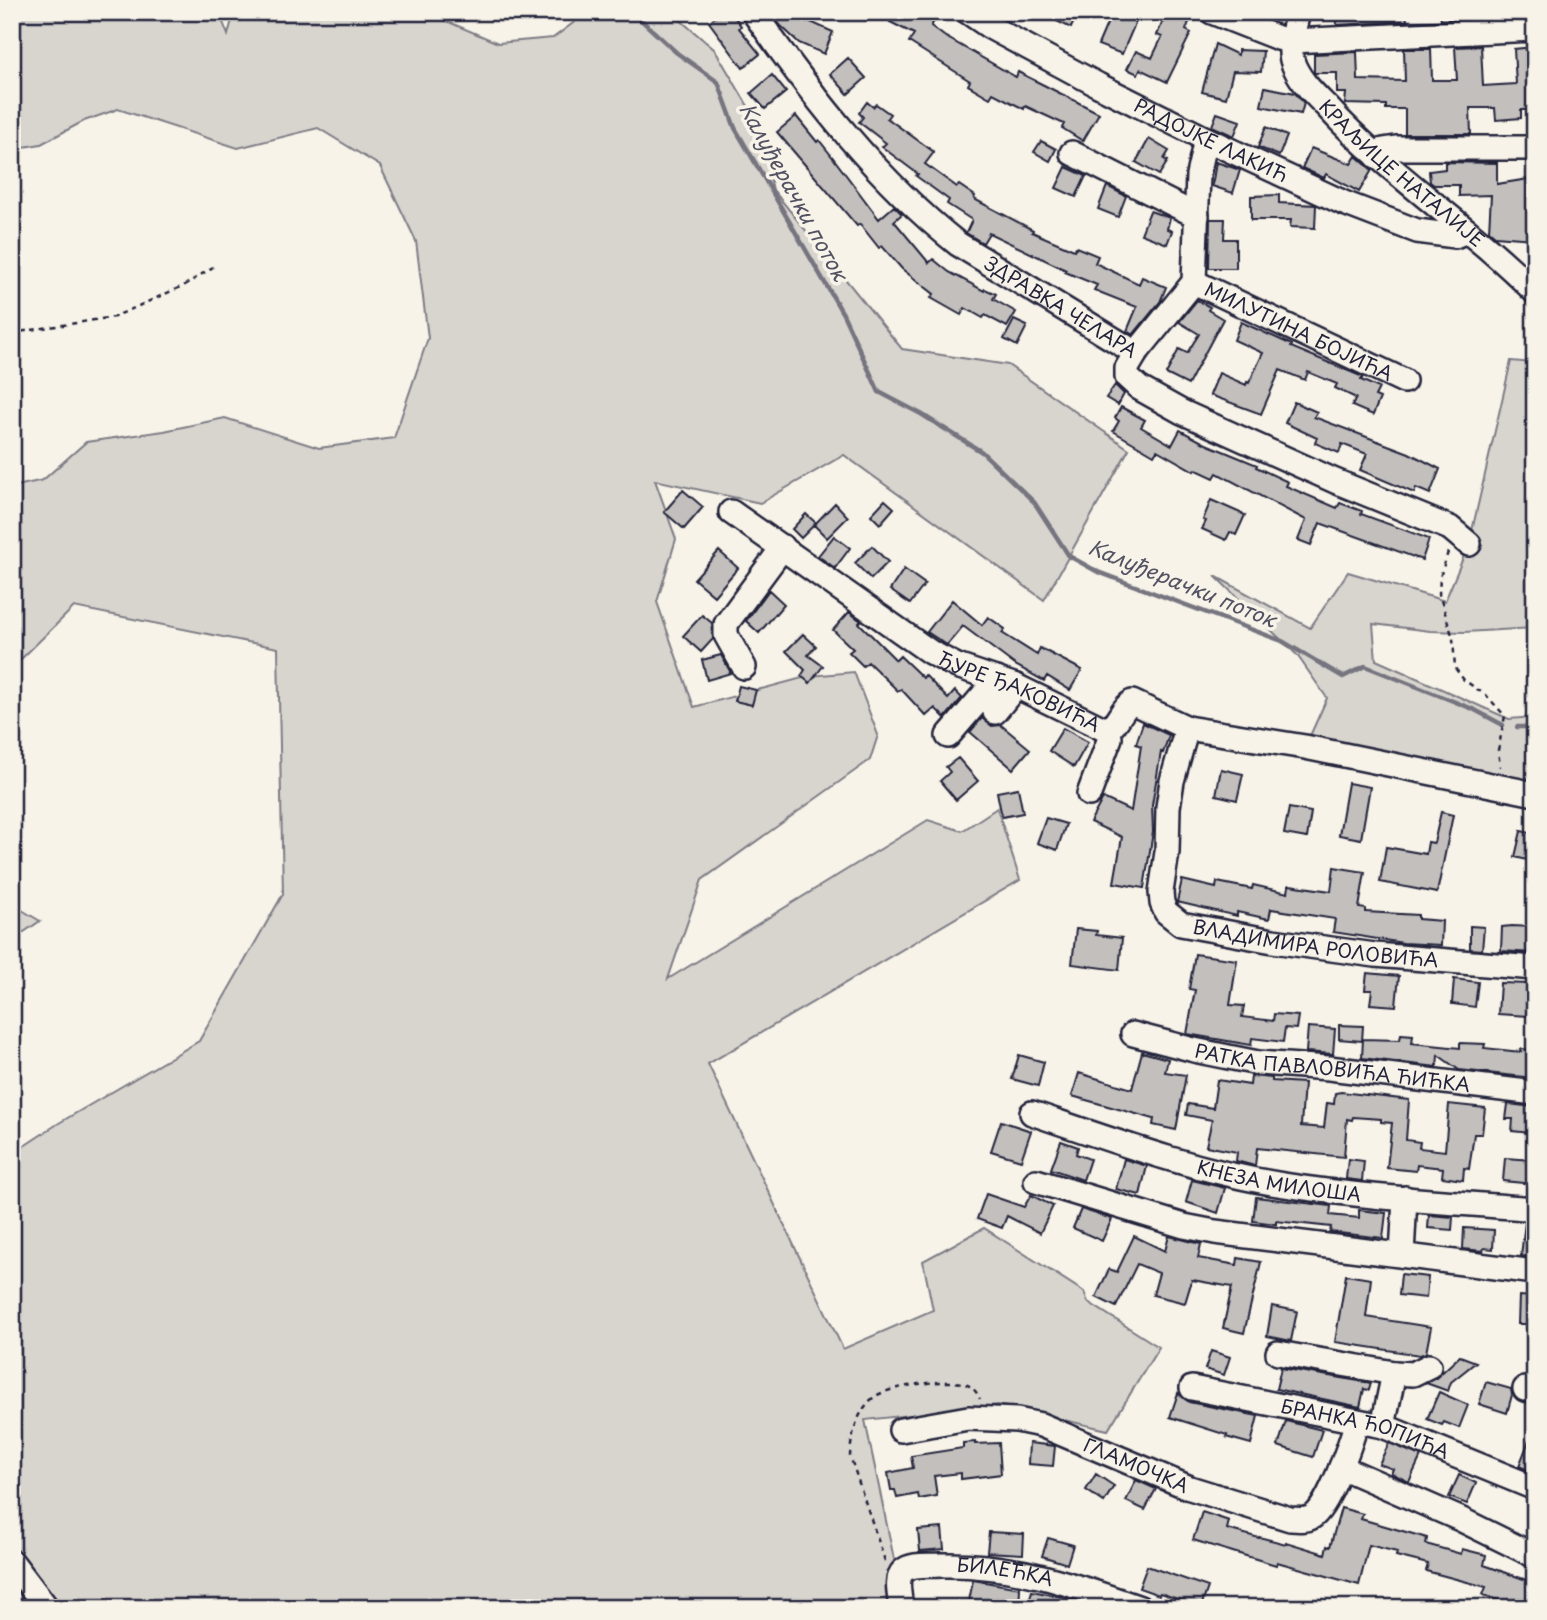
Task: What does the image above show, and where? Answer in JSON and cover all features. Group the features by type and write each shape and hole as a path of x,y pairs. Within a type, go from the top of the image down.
{"street":[{"name":"РАДОЈКЕ ЛАКИЋ","path":"968,12 1012,39 1206,139 1344,203 1417,231 1455,236 1467,231"},
{"path":"1212,12 1292,41 1535,29"},
{"path":"1292,41 1298,12"},
{"name":"ЗДРАВКА ЧЕЛАРА","path":"754,13 799,78 836,122 935,226 995,268 1136,353 1127,368 1127,377 1139,388 1182,412 1335,481 1450,528"},
{"name":"КРАЉИЦЕ НАТАЛИЈЕ","path":"1292,41 1292,61 1304,80 1349,131 1501,259 1535,292"},
{"path":"1136,353 1194,282 1198,175 1206,139"},
{"path":"1377,156 1386,149 1396,148 1535,148"},
{"path":"1072,153 1197,216"},
{"name":"МИЛУТИНА БОЈИЋА","path":"1194,282 1404,381"},
{"name":"ЂУРЕ ЂАКОВИЋА","path":"731,512 930,652 957,666 1006,682 1103,729 1114,726 1120,712 1132,702 1187,728 1305,747 1535,794"},
{"path":"1450,528 1469,544"},
{"path":"744,667 726,635 726,624 783,547"},
{"path":"995,712 1006,682"},
{"path":"948,736 1006,682"},
{"name":"ВЛАДИМИРА РОЛОВИЋА","path":"1187,728 1172,781 1168,807 1162,903 1166,912 1181,924 1273,941 1375,955 1535,968"},
{"path":"1089,794 1110,738 1110,729"},
{"name":"РАТКА ПАВЛОВИЋА ЋИЋКА","path":"1133,1034 1258,1063 1329,1068 1535,1093"},
{"name":"КНЕЗА МИЛОША","path":"1032,1113 1128,1146 1241,1177 1283,1185 1535,1209"},
{"path":"1036,1181 1184,1226 1215,1232 1535,1272"},
{"path":"1402,1255 1405,1198"},
{"path":"1278,1353 1394,1373 1413,1374 1429,1366"},
{"path":"1383,1426 1394,1373"},
{"name":"БРАНКА ЋОПИЋА","path":"1192,1388 1383,1426 1535,1488"},
{"name":"ГЛАМОЧКА","path":"901,1430 968,1418 1017,1420 1041,1425 1177,1483 1290,1519 1306,1520 1320,1509 1357,1422"},
{"path":"1340,1467 1460,1519 1535,1556"},
{"path":"12,1562 47,1608"},
{"name":"БИЛЕЋКА","path":"899,1583 904,1570 914,1566 990,1566 1061,1581 1140,1608"},
{"path":"899,1583 901,1608"}],"path":[{"path":"12,333 114,317 185,285 213,267"},
{"path":"1450,528 1450,543 1439,588 1453,638 1454,662 1461,676 1487,696 1505,716 1497,750 1499,767 1508,788"},
{"path":"899,1583 888,1570 850,1456 851,1439 864,1410 875,1397 892,1390 925,1383 959,1382 975,1390 987,1418"},
{"name":"БИЛЕЋКА","path":"914,1608 962,1608"}],"shaded area":[{"path":"12,12 219,12 228,35 234,12 425,12 498,43 553,38 588,12 671,12 715,50 758,123 773,190 902,349 1008,365 1129,449 1044,600 844,455 760,503 655,480 676,539 657,602 694,707 810,676 854,672 878,735 870,760 702,880 668,979 928,820 962,831 997,808 1020,880 708,1064 843,1349 933,1310 923,1261 984,1228 1084,1292 1088,1302 1159,1347 1108,1430 998,1405 865,1420 899,1583 898,1608 12,1608 12,1154 59,1123 199,1041 283,894 278,648 74,607 12,668 12,487 43,480 86,442 164,431 225,418 319,448 394,438 428,338 416,241 380,166 318,128 238,148 118,109 84,121 41,144 12,149"},
{"path":"1511,361 1535,363 1535,628 1465,632 1373,624 1376,660 1509,719 1535,717 1535,794 1305,747 1327,698 1297,655 1215,576 1310,628 1348,572 1445,601 1469,544"},
{"path":"12,904 40,921 12,940"}],"building":[{"path":"721,12 731,12 741,26 739,28 760,54 743,68 709,22"},
{"path":"771,12 814,12 806,20 833,32 824,54 799,43"},
{"path":"895,12 940,12 931,26 944,36 1016,77 1018,72 1099,113 1083,141 1062,128 1064,124 1025,106 1024,109 993,93 990,98 968,85 970,81 909,42 914,34 890,22"},
{"path":"1038,12 1078,12 1071,28"},
{"path":"1112,12 1140,12 1122,54 1098,45"},
{"path":"1167,12 1189,22 1186,30 1191,33 1167,82 1140,69 1138,74 1127,69 1136,51 1152,58 1162,37 1157,35"},
{"path":"1336,12 1406,12 1407,21 1337,25"},
{"path":"1440,12 1470,12 1470,18 1441,20"},
{"path":"1215,44 1238,55 1238,50 1263,51 1261,72 1233,71 1226,98 1202,92"},
{"path":"1481,46 1483,86 1516,84 1514,49 1535,47 1535,110 1521,110 1521,118 1496,120 1495,108 1470,108 1471,134 1405,134 1405,109 1386,109 1386,105 1345,104 1346,93 1337,93 1337,73 1314,73 1314,54 1357,52 1358,80 1405,81 1404,49 1431,49 1432,80 1457,80 1455,47"},
{"path":"848,58 866,78 848,94 830,74"},
{"path":"772,75 786,92 765,109 751,93"},
{"path":"1265,87 1295,93 1304,103 1301,114 1261,106"},
{"path":"867,102 873,107 876,104 890,114 887,118 934,152 925,164 957,187 959,185 975,196 974,199 1033,230 1032,232 1074,250 1076,247 1098,256 1095,263 1139,284 1142,277 1166,287 1160,302 1133,335 1127,331 1137,307 1094,290 1097,285 1065,272 1066,270 989,233 983,243 966,233 972,220 947,204 949,200 882,147 886,143 859,122 863,117 859,113"},
{"path":"1217,113 1240,121 1234,136 1212,126"},
{"path":"796,116 817,142 819,140 879,219 894,206 902,214 894,221 929,263 933,259 949,272 984,291 985,289 996,294 993,299 1016,312 1007,327 965,308 961,315 931,298 934,294 902,269 882,246 879,248 860,224 857,226 777,132"},
{"path":"1266,127 1287,136 1279,156 1258,147"},
{"path":"1149,139 1169,151 1164,159 1168,161 1159,175 1136,162"},
{"path":"1041,141 1056,149 1050,161 1034,152"},
{"path":"1311,148 1351,164 1356,156 1372,170 1359,192 1326,174 1324,178 1302,168"},
{"path":"1216,162 1240,170 1233,193 1212,186"},
{"path":"1445,162 1497,163 1497,184 1529,179 1535,216 1535,239 1495,236 1489,231 1491,195 1459,196 1459,185 1434,185 1430,182 1429,171 1445,169"},
{"path":"1066,167 1086,176 1076,197 1056,188"},
{"path":"1107,186 1126,196 1118,217 1098,209"},
{"path":"1279,195 1279,203 1316,205 1315,228 1290,227 1291,220 1251,220 1251,196"},
{"path":"1150,211 1170,218 1167,229 1172,231 1167,244 1141,234"},
{"path":"1210,219 1225,219 1224,239 1236,239 1236,268 1209,268"},
{"path":"1197,300 1223,319 1188,385 1166,374 1179,349 1187,353 1199,334 1179,322"},
{"path":"1014,320 1027,326 1017,346 1004,339"},
{"path":"1241,322 1292,345 1291,347 1363,377 1361,380 1379,388 1375,396 1380,398 1373,415 1352,406 1356,398 1335,388 1337,384 1308,372 1305,380 1280,370 1261,414 1210,395 1219,373 1246,385 1249,383 1263,353 1234,340"},
{"path":"1115,385 1124,394 1118,405 1106,398"},
{"path":"1294,402 1317,412 1314,417 1409,453 1440,469 1430,494 1416,488 1414,493 1360,470 1367,454 1342,444 1339,453 1315,443 1317,438 1285,423"},
{"path":"1121,407 1145,420 1141,427 1172,445 1180,430 1257,465 1256,467 1288,482 1286,486 1337,508 1340,503 1362,511 1361,514 1429,539 1422,560 1320,523 1311,545 1298,540 1306,520 1217,473 1214,478 1195,469 1194,471 1157,450 1154,455 1113,431 1119,421 1115,418"},
{"path":"683,490 703,507 684,529 664,512"},
{"path":"885,500 894,508 880,524 871,515"},
{"path":"1211,500 1245,515 1236,535 1230,532 1226,540 1202,529"},
{"path":"835,503 848,517 827,538 814,525"},
{"path":"806,514 816,523 801,538 792,529"},
{"path":"834,536 850,548 835,568 818,556"},
{"path":"872,546 888,562 871,579 855,563"},
{"path":"719,551 738,568 714,596 694,579"},
{"path":"904,569 925,584 910,604 890,590"},
{"path":"769,590 784,604 759,633 746,621"},
{"path":"952,600 982,625 988,617 1005,629 1002,633 1037,655 1040,648 1082,670 1070,690 1047,676 1044,681 1015,665 963,626 947,645 927,632"},
{"path":"849,612 861,621 859,623 896,660 900,656 923,678 925,675 948,699 955,691 962,698 945,718 935,708 926,716 901,689 898,691 868,662 863,666 849,652 853,649 833,630"},
{"path":"702,615 712,623 713,639 701,652 683,636"},
{"path":"803,634 816,646 808,655 823,666 810,683 801,676 805,670 786,651"},
{"path":"721,655 731,673 707,680 702,660"},
{"path":"739,686 756,690 752,705 735,701"},
{"path":"982,718 992,726 1001,725 1030,749 1013,769 970,732"},
{"path":"1143,723 1169,735 1163,753 1161,752 1152,805 1153,832 1144,888 1114,883 1122,837 1090,822 1103,798 1131,811 1141,746 1136,744"},
{"path":"1063,728 1088,742 1074,767 1049,751"},
{"path":"958,758 978,781 956,800 940,781 950,772 946,767"},
{"path":"1221,769 1243,774 1237,800 1216,795"},
{"path":"1348,783 1370,787 1361,839 1339,835"},
{"path":"1018,788 1023,813 1002,817 997,792"},
{"path":"1289,808 1311,812 1307,838 1284,834"},
{"path":"1441,812 1453,815 1437,893 1380,882 1386,847 1426,854 1428,842 1434,843"},
{"path":"1046,818 1066,824 1057,850 1037,843"},
{"path":"1521,831 1535,834 1535,862 1515,857"},
{"path":"1334,867 1365,872 1359,908 1366,909 1366,912 1418,915 1418,919 1442,921 1441,945 1403,943 1333,932 1335,919 1271,909 1269,919 1237,912 1237,916 1177,902 1182,880 1216,888 1217,882 1252,889 1253,885 1288,893 1289,885 1331,891"},
{"path":"1470,926 1484,927 1482,950 1470,949"},
{"path":"1502,927 1535,927 1535,953 1501,951"},
{"path":"1076,929 1122,938 1119,970 1072,964"},
{"path":"1195,954 1237,960 1230,1005 1244,1006 1242,1017 1273,1021 1274,1014 1298,1016 1296,1029 1285,1028 1283,1042 1252,1038 1251,1045 1187,1034 1195,990 1189,989"},
{"path":"1367,973 1399,976 1396,1006 1370,1004 1372,990 1365,990"},
{"path":"1454,979 1478,982 1475,1007 1452,1004"},
{"path":"1500,983 1529,984 1528,1016 1498,1014"},
{"path":"1339,1025 1363,1026 1362,1041 1339,1039"},
{"path":"1308,1027 1335,1029 1333,1054 1306,1052"},
{"path":"1401,1034 1413,1035 1412,1043 1460,1048 1460,1043 1485,1044 1484,1048 1521,1052 1520,1049 1535,1050 1535,1078 1459,1070 1438,1055 1437,1067 1362,1058 1363,1039 1400,1040"},
{"path":"1142,1052 1168,1059 1165,1072 1186,1075 1176,1130 1153,1125 1154,1119 1072,1096 1079,1073 1132,1089"},
{"path":"1019,1055 1044,1062 1038,1086 1012,1079"},
{"path":"1251,1076 1272,1078 1272,1081 1304,1083 1301,1126 1324,1128 1327,1103 1334,1104 1335,1093 1341,1092 1409,1100 1406,1140 1420,1142 1419,1148 1445,1151 1449,1104 1485,1108 1482,1134 1474,1134 1469,1169 1464,1168 1463,1180 1442,1177 1443,1168 1417,1165 1416,1171 1387,1168 1392,1123 1381,1122 1381,1119 1353,1117 1352,1120 1347,1119 1344,1157 1257,1148 1255,1166 1236,1161 1237,1152 1206,1146 1212,1120 1186,1115 1188,1104 1213,1108 1217,1080 1250,1085"},
{"path":"1508,1104 1534,1107 1531,1133 1512,1131 1513,1119 1506,1119"},
{"path":"1001,1121 1031,1131 1021,1160 991,1151"},
{"path":"1061,1141 1078,1147 1076,1154 1090,1159 1083,1180 1051,1169"},
{"path":"1505,1158 1535,1160 1535,1184 1503,1181"},
{"path":"1124,1159 1147,1166 1140,1195 1116,1189"},
{"path":"1348,1159 1364,1161 1362,1181 1346,1179"},
{"path":"1192,1180 1225,1188 1218,1213 1186,1202"},
{"path":"986,1194 1024,1207 1031,1195 1053,1206 1040,1233 1007,1216 1002,1228 977,1219"},
{"path":"1256,1197 1331,1206 1330,1215 1359,1218 1359,1210 1386,1213 1383,1238 1330,1232 1331,1227 1253,1221"},
{"path":"1081,1209 1112,1219 1102,1241 1073,1228"},
{"path":"1429,1215 1453,1217 1452,1230 1428,1228"},
{"path":"1525,1222 1535,1223 1535,1258 1521,1256"},
{"path":"1464,1228 1494,1230 1493,1249 1463,1249"},
{"path":"1134,1236 1165,1251 1169,1236 1201,1244 1198,1258 1237,1265 1238,1258 1261,1262 1244,1333 1223,1328 1232,1287 1192,1280 1185,1303 1153,1295 1159,1273 1137,1264 1116,1307 1096,1297 1109,1269 1117,1272"},
{"path":"1401,1274 1428,1277 1426,1298 1399,1295"},
{"path":"1346,1275 1371,1279 1366,1317 1431,1327 1426,1353 1420,1355 1335,1342"},
{"path":"1519,1296 1535,1297 1535,1324 1518,1324"},
{"path":"1272,1306 1297,1311 1291,1341 1267,1336"},
{"path":"1211,1351 1230,1357 1224,1375 1205,1369"},
{"path":"1460,1356 1476,1362 1451,1382 1448,1391 1426,1383 1436,1378"},
{"path":"1281,1368 1371,1383 1369,1390 1364,1389 1360,1407 1276,1389"},
{"path":"1486,1382 1511,1389 1507,1413 1479,1404"},
{"path":"1439,1392 1468,1405 1459,1428 1427,1419"},
{"path":"1178,1393 1189,1402 1258,1416 1251,1444 1170,1417"},
{"path":"1286,1421 1322,1430 1313,1457 1278,1446"},
{"path":"1535,1428 1535,1473 1519,1466"},
{"path":"963,1443 999,1443 1001,1474 961,1479 961,1473 934,1476 937,1496 919,1499 918,1494 897,1498 895,1490 891,1490 888,1473 913,1468 911,1456 963,1448"},
{"path":"1029,1443 1055,1446 1053,1466 1028,1464"},
{"path":"1389,1443 1421,1456 1409,1482 1391,1473 1393,1469 1379,1464"},
{"path":"1096,1474 1114,1486 1104,1502 1086,1490"},
{"path":"1459,1475 1476,1483 1467,1504 1449,1497"},
{"path":"1136,1480 1156,1489 1145,1510 1126,1501"},
{"path":"1341,1508 1363,1514 1361,1519 1427,1538 1426,1544 1461,1554 1462,1549 1486,1555 1484,1565 1535,1583 1535,1608 1521,1608 1483,1595 1486,1587 1426,1571 1428,1564 1396,1556 1397,1552 1369,1545 1359,1585 1277,1562 1276,1565 1193,1540 1202,1512 1229,1521 1227,1529 1325,1554 1327,1546 1330,1547"},
{"path":"942,1528 944,1549 920,1551 918,1530"},
{"path":"989,1532 1024,1534 1023,1554 987,1552"},
{"path":"1048,1538 1073,1545 1067,1564 1042,1556"},
{"path":"1147,1566 1208,1587 1201,1607 1139,1588"},
{"path":"973,1580 1020,1588 1019,1608 994,1602 993,1606 969,1601"},
{"path":"1032,1591 1067,1598 1087,1605 1087,1608 1027,1608"}],"waterway":[{"name":"Калуђерачки поток","path":"640,19 677,53 718,82 735,128 843,314 879,392 921,414 982,452 1034,502 1069,556 1098,572 1282,641 1343,677 1365,666 1473,709 1503,725"},
{"name":"Калуђерачки поток","path":"1517,727 1535,727"}]}
